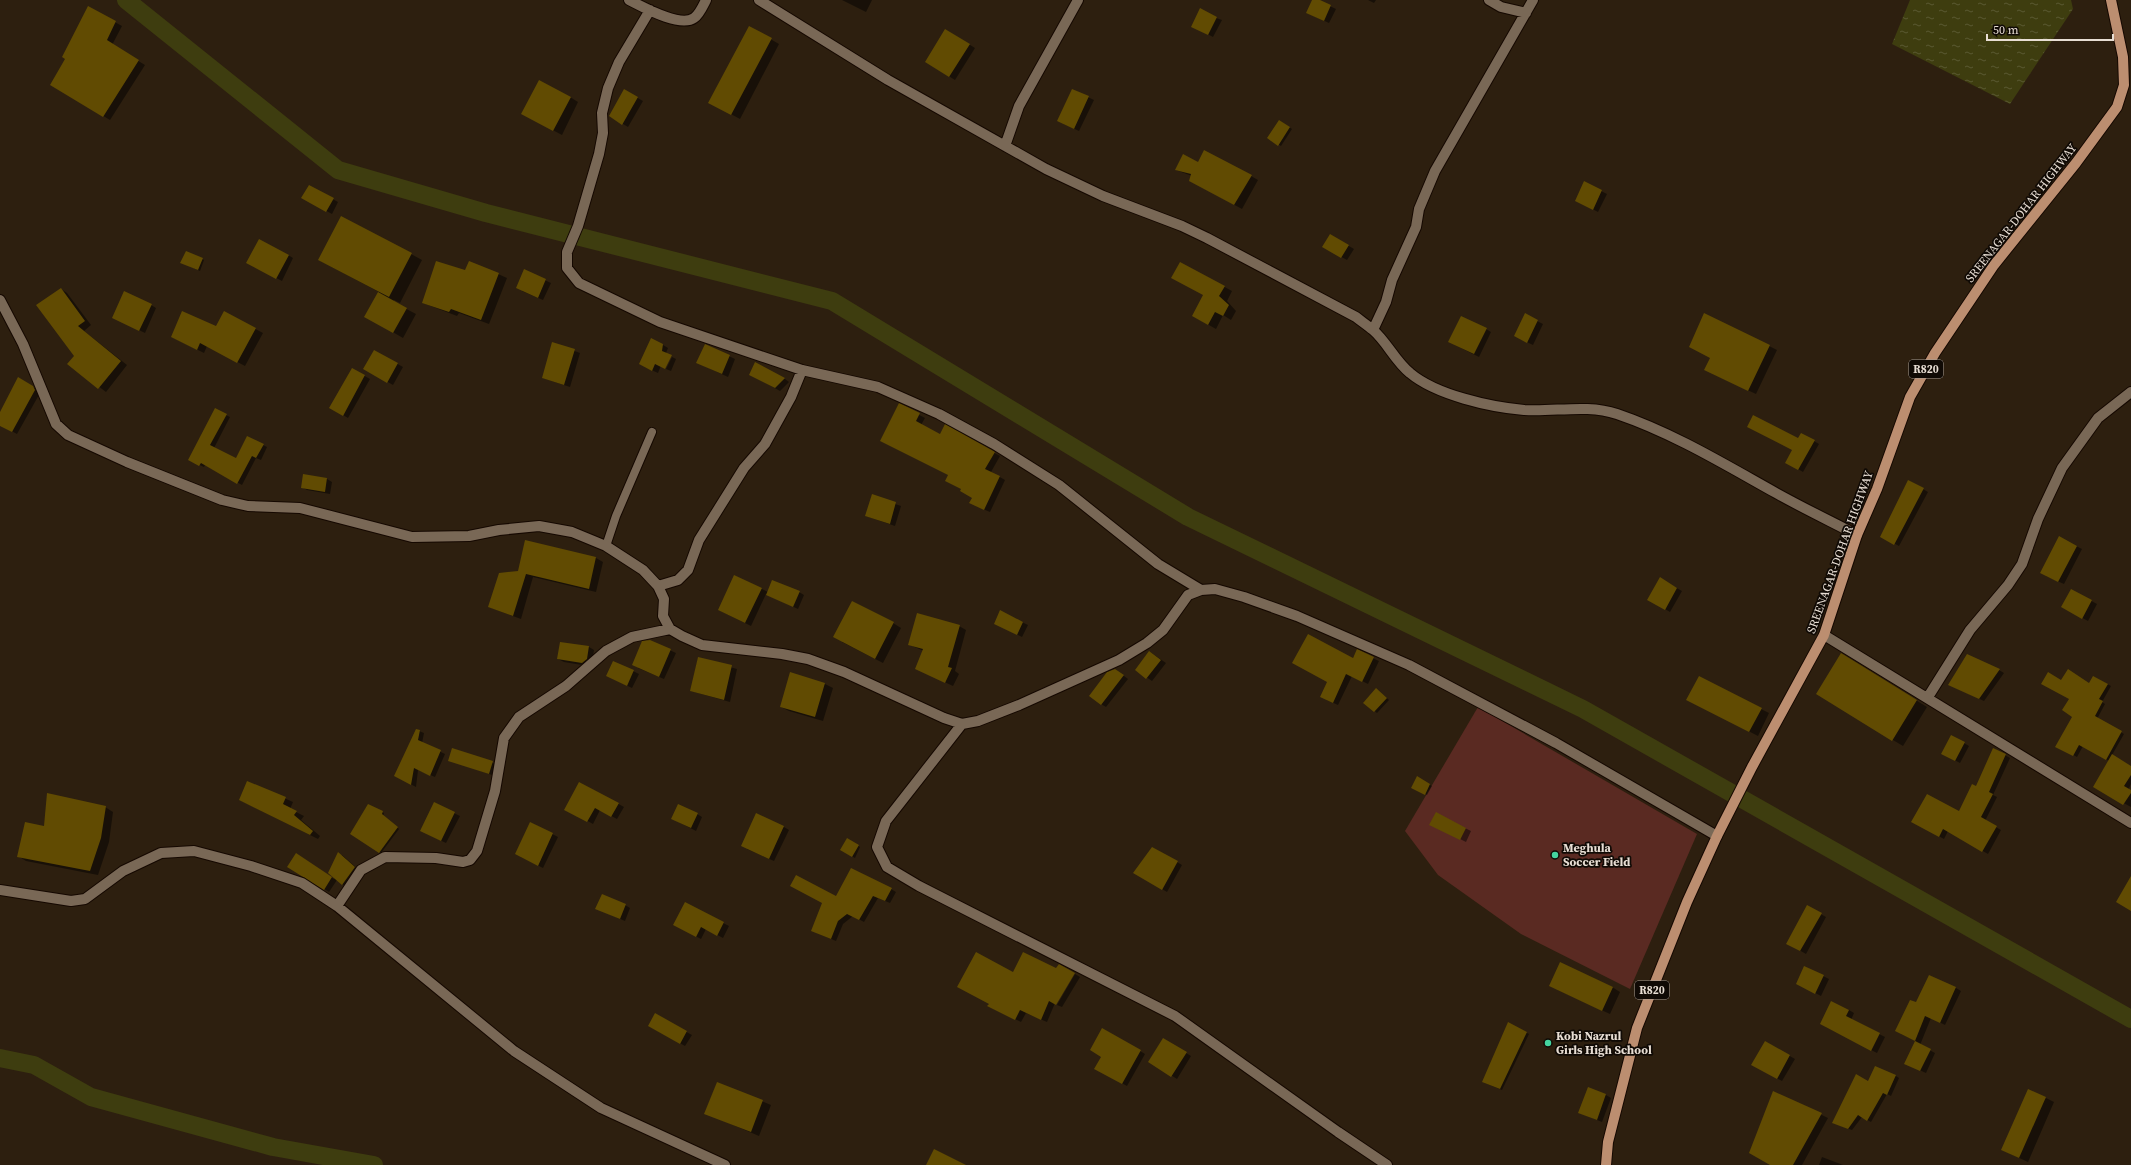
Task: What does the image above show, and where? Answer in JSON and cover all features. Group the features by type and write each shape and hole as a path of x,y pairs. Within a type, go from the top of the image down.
{"main road":[{"name":"SREENAGAR-DOHAR HIGHWAY","path":"1606,1165 1608,1142 1638,1028 1687,902 1717,836 1752,767 1824,635 1857,535 1877,489 1910,397 1935,353 1994,265 2076,163 2117,107 2124,85 2123,57 2111,0"}],"street":[{"path":"629,0 650,10 685,22 694,18 706,0"},
{"path":"759,0 888,80 1046,169 1103,196 1182,226 1226,247 1356,317 1373,330 1396,360 1410,374 1453,396 1522,409 1553,411 1589,408 1617,414 1696,447 1778,494 1857,535"},
{"path":"1005,146 1019,106 1078,0"},
{"path":"1489,0 1501,7 1526,13"},
{"path":"1373,330 1386,302 1392,280 1416,227 1419,209 1435,171 1483,84 1533,0"},
{"path":"650,10 619,62 608,88 602,113 603,132 599,154 578,226 566,252 567,268 579,283 660,322 802,370 878,387 939,414 994,444 1059,485 1158,564 1201,590"},
{"path":"0,300 23,344 56,424 68,435 127,462 222,500 248,506 300,508 412,537 469,536 499,530 539,526 572,532 606,546 643,570 658,586 664,599 663,616 670,628 682,636 702,645 782,654 808,659 873,685 944,718 962,724 978,721 1019,705 1119,660 1147,643 1163,630 1188,595 1201,590 1222,591 1289,613 1409,665 1556,743 1634,790 1717,836"},
{"path":"658,586 678,580 688,570 700,540 744,468 764,444 791,397 802,370"},
{"path":"1928,697 1970,630 2008,585 2022,564 2038,519 2062,468 2098,418 2131,392"},
{"path":"337,906 362,870 385,857 436,858 463,862 470,860 477,851 495,791 504,738 520,717 566,686 606,651 632,637 670,628"},
{"path":"1824,635 1928,697 2053,777 2131,823"},
{"path":"962,724 886,821 878,847 887,867 919,886 1175,1016 1387,1165"},
{"path":"0,890 71,901 85,899 123,871 161,854 194,851 251,866 302,883 337,906 514,1051 601,1108 725,1165"}],"lane":[{"path":"606,546 616,516 652,432"}],"shaded area":[{"name":"Meghula Soccer Field","path":"1478,707 1697,834 1630,989 1521,934 1438,875 1405,831"}],"water":[{"path":"1910,0 2071,0 2073,9 2010,104 1892,44"}],"building":[{"path":"1312,0 1320,0 1331,5 1324,21 1306,13"},
{"path":"88,6 116,21 107,40 139,60 103,117 50,85 65,59 62,57"},
{"path":"1200,8 1217,17 1208,35 1191,27"},
{"path":"749,26 772,38 731,115 708,103"},
{"path":"945,29 970,44 949,77 925,62"},
{"path":"539,80 571,97 553,131 521,114"},
{"path":"624,89 638,97 622,125 609,116"},
{"path":"1072,89 1089,96 1074,129 1057,121"},
{"path":"1279,120 1290,127 1278,146 1267,138"},
{"path":"1204,150 1252,175 1234,205 1189,181 1191,174 1175,170 1183,154 1198,162"},
{"path":"1584,181 1602,190 1593,210 1575,201"},
{"path":"309,185 334,198 326,212 301,198"},
{"path":"341,216 412,253 389,297 318,260"},
{"path":"1330,234 1349,245 1341,258 1322,247"},
{"path":"259,239 289,255 276,279 246,263"},
{"path":"186,251 203,258 198,270 180,263"},
{"path":"436,261 465,270 469,261 499,273 481,320 451,309 449,312 422,303"},
{"path":"1180,262 1225,286 1219,296 1229,305 1223,316 1215,312 1208,325 1192,316 1203,295 1171,278"},
{"path":"524,269 546,279 538,298 516,288"},
{"path":"61,288 85,321 78,326 121,361 98,389 67,364 74,356 36,305"},
{"path":"124,291 152,304 139,331 112,318"},
{"path":"378,292 407,308 393,333 364,317"},
{"path":"182,311 216,326 224,311 256,328 237,363 200,343 197,350 171,337"},
{"path":"1525,313 1538,320 1527,343 1514,336"},
{"path":"1704,313 1770,345 1748,391 1704,370 1710,358 1689,347"},
{"path":"1461,316 1487,328 1474,354 1448,342"},
{"path":"651,338 663,344 662,351 672,355 665,369 655,364 652,371 639,364"},
{"path":"552,342 575,349 564,385 542,378"},
{"path":"705,344 730,355 722,374 696,363"},
{"path":"374,350 398,363 387,383 363,369"},
{"path":"755,362 785,378 775,388 749,375"},
{"path":"352,368 365,375 343,416 329,408"},
{"path":"18,377 33,386 35,390 12,432 0,426 0,412"},
{"path":"899,403 920,413 916,421 940,434 945,424 995,452 985,469 1000,476 984,510 969,503 972,498 960,491 961,489 945,481 948,475 880,441"},
{"path":"215,408 227,414 210,445 236,458 247,436 264,444 256,458 252,456 237,484 201,463 199,466 188,460"},
{"path":"1753,415 1798,438 1801,433 1815,440 1798,470 1785,463 1792,450 1747,427"},
{"path":"303,474 327,478 325,492 301,488"},
{"path":"1908,480 1924,488 1894,545 1880,537"},
{"path":"872,494 896,502 890,524 865,516"},
{"path":"2059,536 2077,546 2058,582 2040,573"},
{"path":"525,540 596,557 589,589 526,574 513,616 488,607 499,573 518,571"},
{"path":"734,575 762,588 745,623 718,610"},
{"path":"1660,577 1677,588 1665,610 1647,600"},
{"path":"772,580 800,591 793,607 766,595"},
{"path":"2071,589 2092,600 2082,619 2061,607"},
{"path":"852,601 894,622 875,659 833,637"},
{"path":"1000,610 1023,622 1017,635 994,624"},
{"path":"917,613 960,625 948,667 952,668 945,683 915,669 923,649 908,645"},
{"path":"1308,634 1353,658 1357,649 1374,657 1362,682 1346,674 1333,703 1320,697 1327,682 1292,663"},
{"path":"650,640 671,649 659,677 632,665 642,641"},
{"path":"560,642 589,646 587,659 582,663 557,659"},
{"path":"1149,651 1161,660 1146,679 1135,670"},
{"path":"1841,653 1917,700 1892,741 1816,694"},
{"path":"1967,654 2000,669 1979,699 1948,685"},
{"path":"698,657 732,665 724,700 690,691"},
{"path":"613,661 634,670 627,686 606,676"},
{"path":"1115,669 1124,675 1101,705 1089,696 1107,672"},
{"path":"2068,669 2089,683 2093,676 2108,684 2099,699 2103,701 2095,716 2122,731 2106,760 2079,745 2073,756 2055,747 2072,717 2062,710 2069,699 2041,684 2048,672 2061,680"},
{"path":"790,672 825,683 815,717 780,707"},
{"path":"1699,676 1762,708 1749,732 1686,700"},
{"path":"1376,688 1387,698 1374,712 1363,703"},
{"path":"416,729 420,730 418,740 441,750 430,776 414,768 411,785 394,776"},
{"path":"1951,735 1965,742 1955,761 1941,754"},
{"path":"452,748 493,761 489,774 448,761"},
{"path":"1993,748 2006,754 1989,792 1993,794 1981,817 1997,826 1982,852 1943,829 1939,837 1911,822 1927,794 1959,811 1972,784 1976,786"},
{"path":"2112,754 2131,766 2131,775 2124,786 2131,790 2131,793 2123,805 2093,787"},
{"path":"1417,776 1430,784 1425,795 1411,788"},
{"path":"247,781 286,797 283,804 297,811 294,815 313,831 310,835 239,800"},
{"path":"579,782 619,803 611,817 595,808 587,822 564,810"},
{"path":"47,793 106,806 101,838 90,871 17,857 25,822 44,826"},
{"path":"434,802 455,812 441,841 420,831"},
{"path":"368,804 383,811 382,814 398,827 379,853 350,834"},
{"path":"678,804 698,813 691,828 671,819"},
{"path":"1436,812 1466,828 1460,840 1429,825"},
{"path":"756,813 784,826 769,859 741,846"},
{"path":"530,822 553,833 538,866 515,854"},
{"path":"847,838 859,845 852,857 840,850"},
{"path":"1152,847 1178,861 1162,890 1133,873"},
{"path":"338,852 355,867 342,885 328,873"},
{"path":"296,853 332,877 324,890 287,867"},
{"path":"851,868 892,888 885,901 873,896 859,920 847,914 838,921 831,939 811,931 822,903 790,886 796,875 836,896"},
{"path":"2131,876 2131,911 2116,902"},
{"path":"602,894 626,904 620,919 595,909"},
{"path":"685,902 724,922 717,936 701,927 696,937 673,925"},
{"path":"1807,905 1822,913 1800,951 1786,944"},
{"path":"976,952 1013,972 1023,952 1056,968 1059,964 1075,973 1056,1005 1049,1001 1041,1020 1020,1010 1015,1020 987,1006 989,1004 957,987"},
{"path":"1560,962 1613,987 1602,1011 1549,986"},
{"path":"1804,966 1824,975 1815,994 1796,984"},
{"path":"1929,975 1956,987 1940,1023 1925,1016 1915,1041 1895,1031 1910,1000 1916,1002"},
{"path":"1831,1001 1849,1010 1846,1016 1880,1033 1871,1051 1820,1024"},
{"path":"655,1013 687,1031 680,1044 648,1026"},
{"path":"1508,1022 1527,1032 1500,1089 1482,1082"},
{"path":"1102,1028 1141,1050 1122,1084 1094,1069 1101,1057 1090,1050"},
{"path":"1163,1038 1187,1052 1171,1077 1148,1062"},
{"path":"1765,1041 1790,1055 1777,1079 1751,1065"},
{"path":"1915,1041 1931,1049 1920,1071 1904,1064"},
{"path":"1875,1066 1896,1075 1887,1095 1883,1093 1867,1121 1858,1115 1848,1129 1832,1123 1856,1074 1868,1081"},
{"path":"717,1082 763,1100 751,1132 704,1114"},
{"path":"1588,1087 1606,1094 1597,1120 1578,1113"},
{"path":"2028,1089 2046,1097 2019,1158 2001,1150"},
{"path":"1773,1091 1822,1113 1793,1165 1770,1165 1749,1153"},
{"path":"934,1149 966,1165 926,1165"}],"waterway":[{"path":"126,0 338,170 486,213 832,301 1188,517 1583,709 2131,1019"},
{"path":"0,1058 34,1065 91,1097 273,1147 374,1165"}],"place":[{"name":"Meghula Soccer Field","path":"1555,855"},
{"name":"Kobi Nazrul Girls High School","path":"1548,1043"}]}
